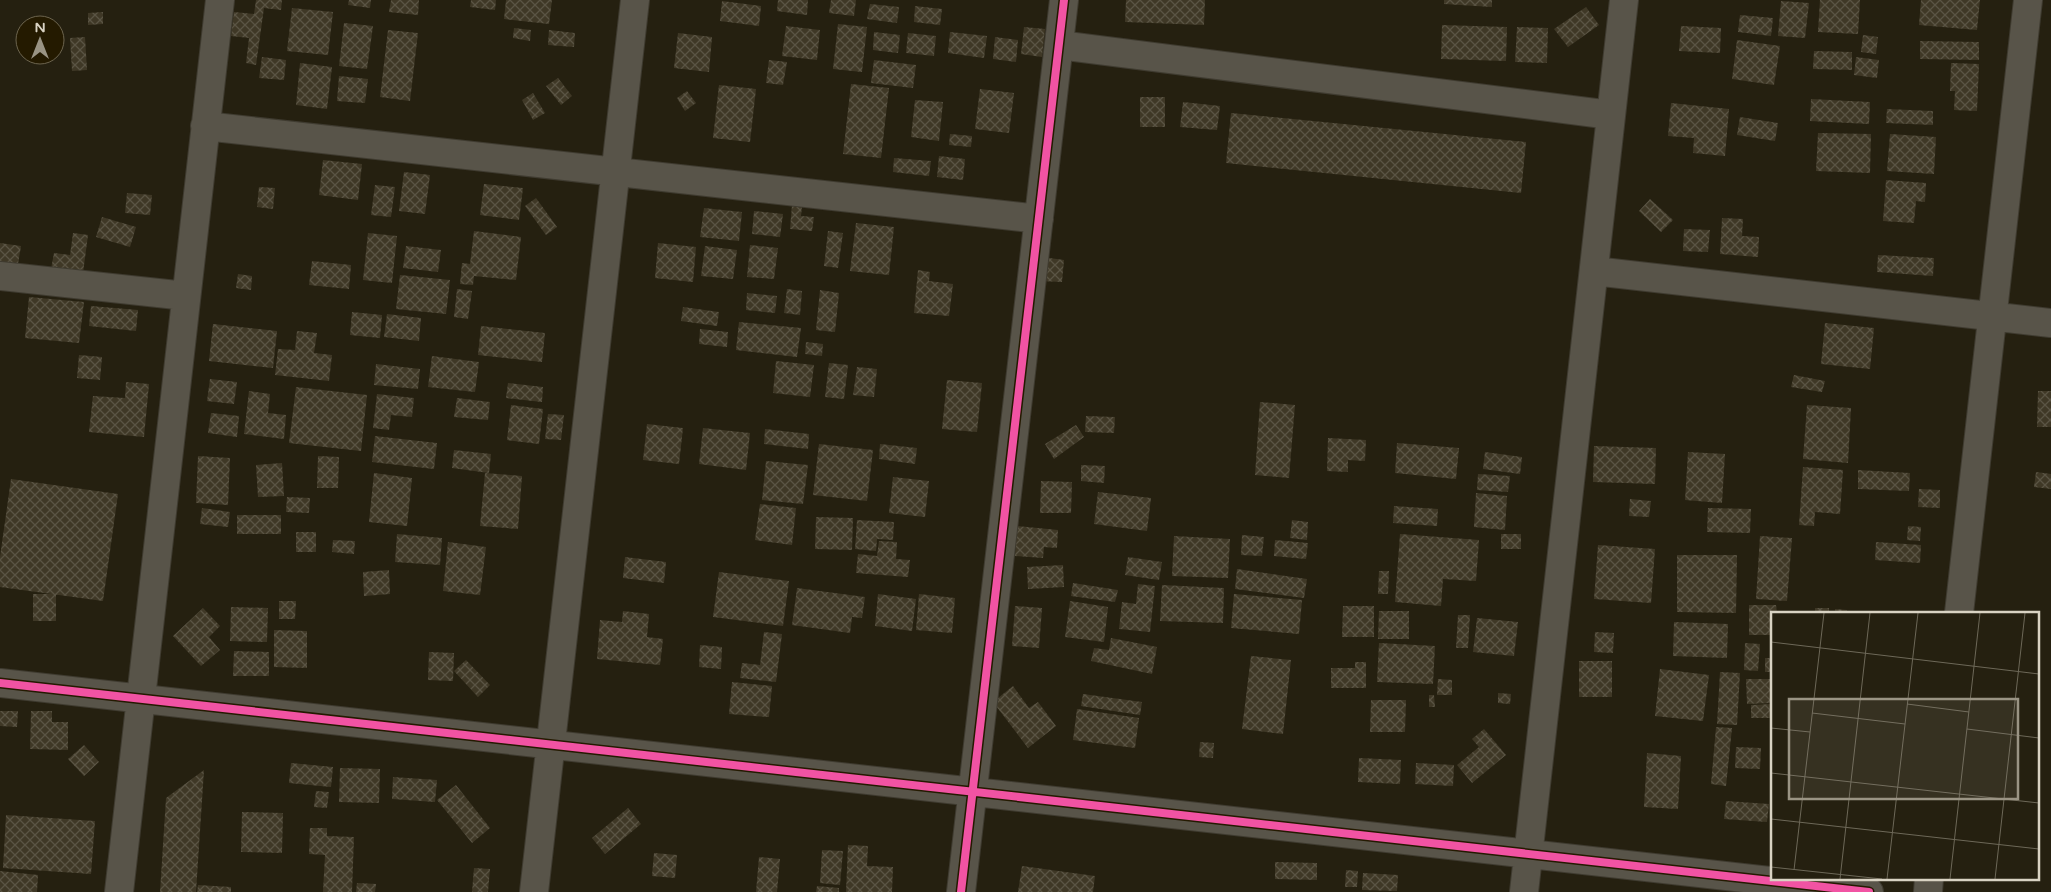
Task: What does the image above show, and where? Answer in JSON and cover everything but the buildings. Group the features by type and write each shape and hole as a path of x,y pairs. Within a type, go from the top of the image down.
{"street":[{"path":"119,892 220,0"},
{"path":"534,892 635,0"},
{"path":"961,892 1064,0"},
{"path":"1524,892 1624,0"},
{"path":"1959,612 2028,0"},
{"path":"1059,45 1612,115"},
{"path":"206,126 1039,219"},
{"path":"1594,271 2051,323"},
{"path":"0,276 186,296"},
{"path":"0,684 1868,892"}],"cycle path":[{"path":"961,892 1064,0"},
{"path":"0,683 1869,892"}]}
